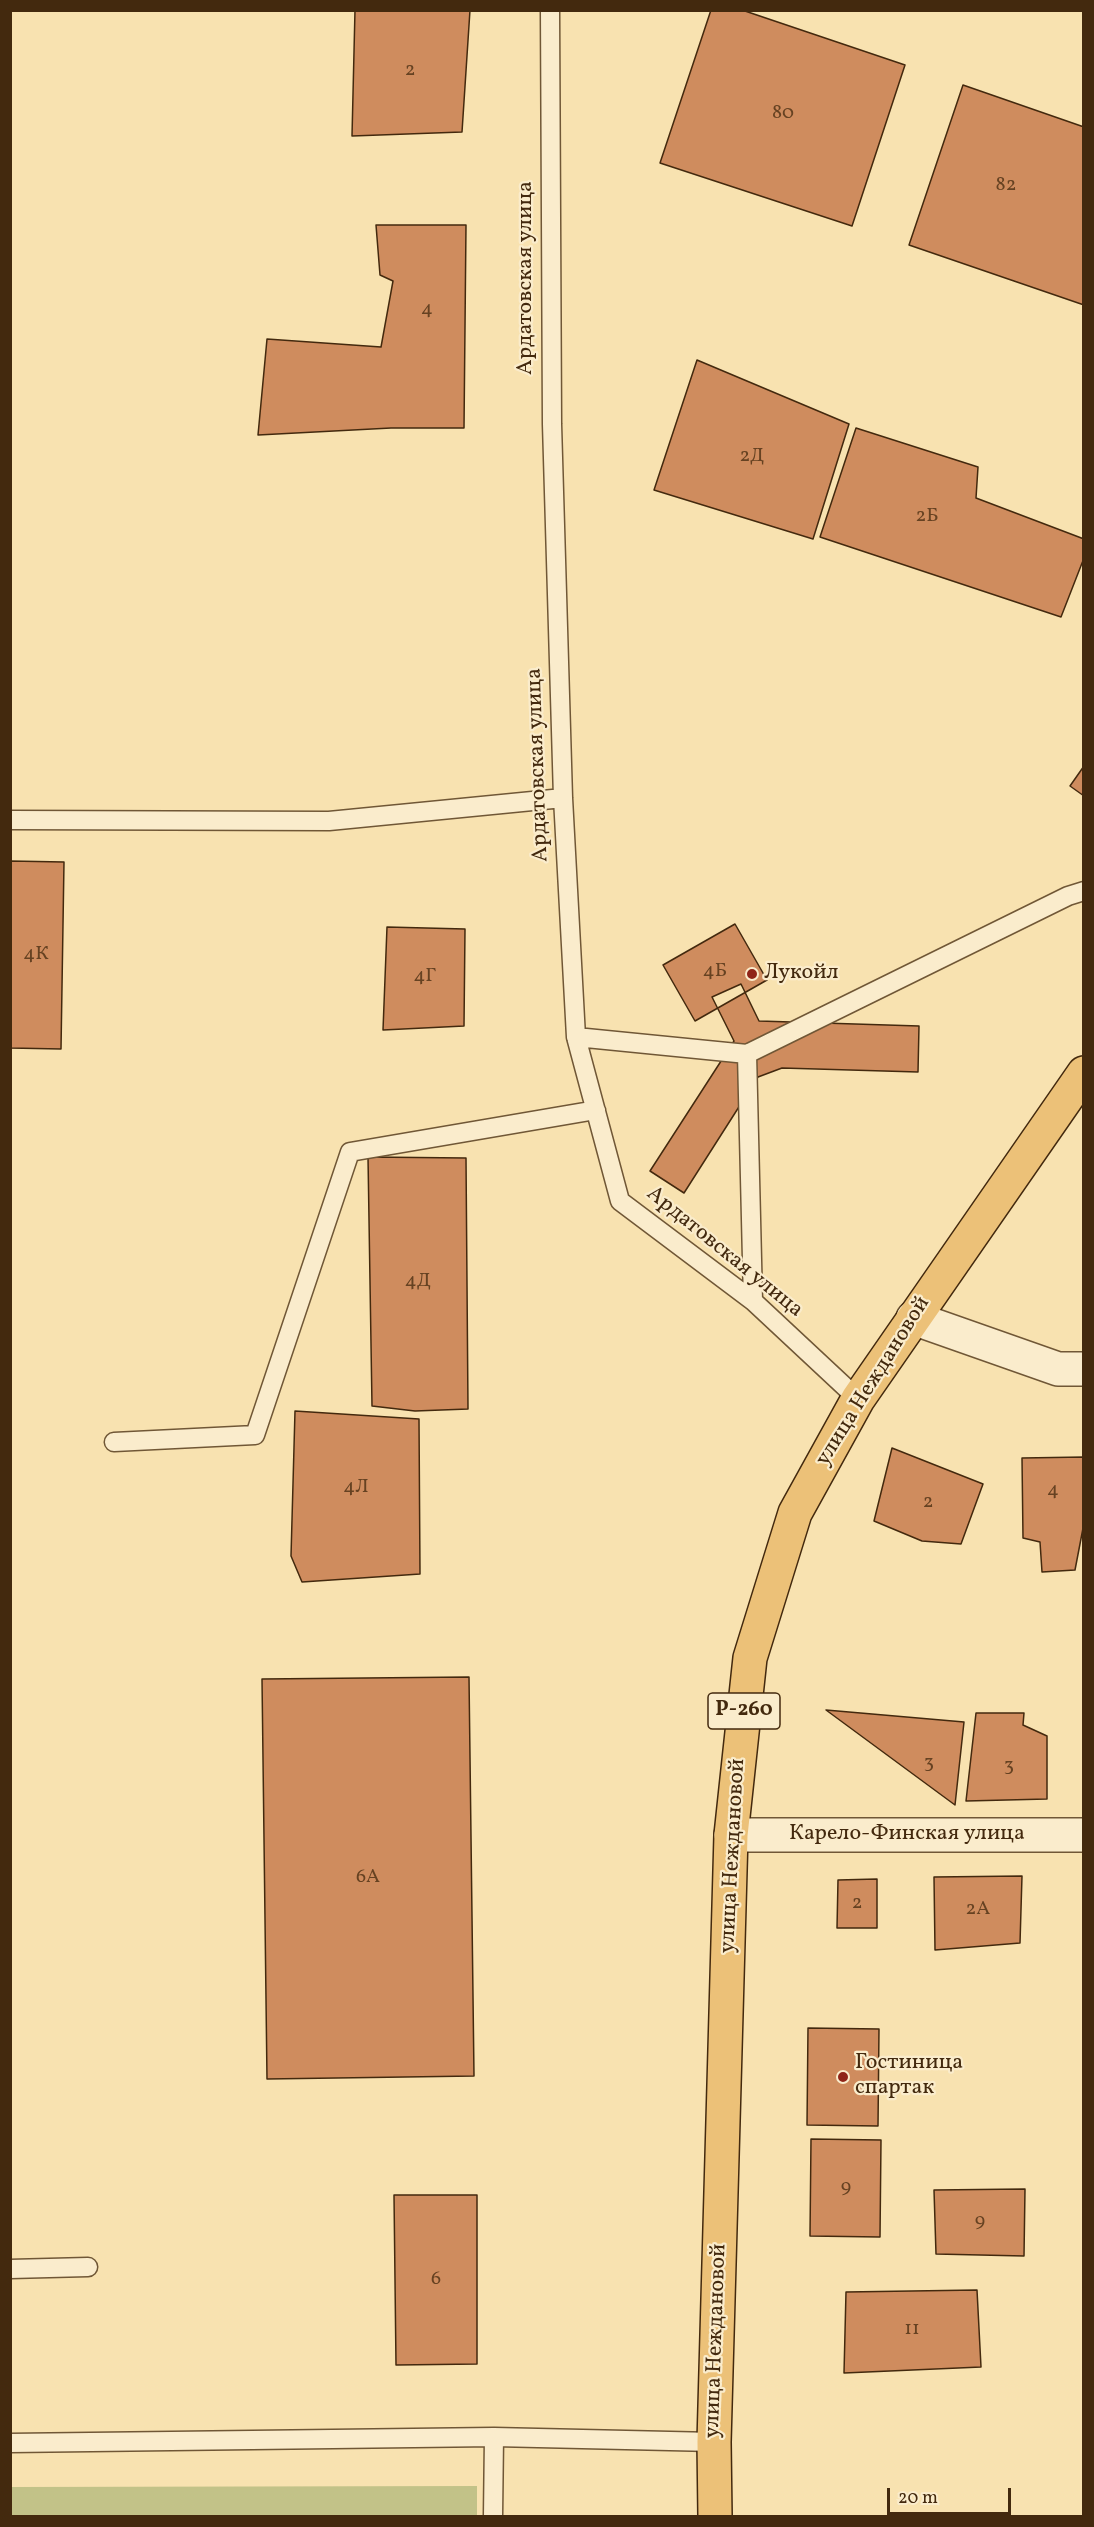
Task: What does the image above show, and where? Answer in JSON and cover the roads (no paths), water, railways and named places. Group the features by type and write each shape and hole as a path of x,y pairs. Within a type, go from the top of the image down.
{"highway":[{"name":"улица Неждановой","path":"715,2517 714,2442 731,1835 750,1658 795,1514 858,1399 1083,1073"}],"street":[{"path":"913,1318 1058,1369 1083,1369"},
{"name":"Карело-Финская улица","path":"731,1835 1083,1835"}],"lane":[{"name":"Ардатовская улица","path":"550,10 552,424 563,798 576,1037 620,1201 753,1301 858,1399"},
{"path":"10,820 329,821 563,798"},
{"path":"576,1037 747,1054 1068,896 1083,891"},
{"path":"747,1054 753,1301"},
{"path":"114,1442 255,1435 350,1152 596,1110"},
{"path":"10,2269 88,2267"},
{"path":"10,2443 494,2437 714,2442"},
{"path":"494,2437 494,2517"}],"place":[{"name":"Лукойл","path":"752,974"},
{"name":"Гостиница спартак","path":"843,2077"}]}
